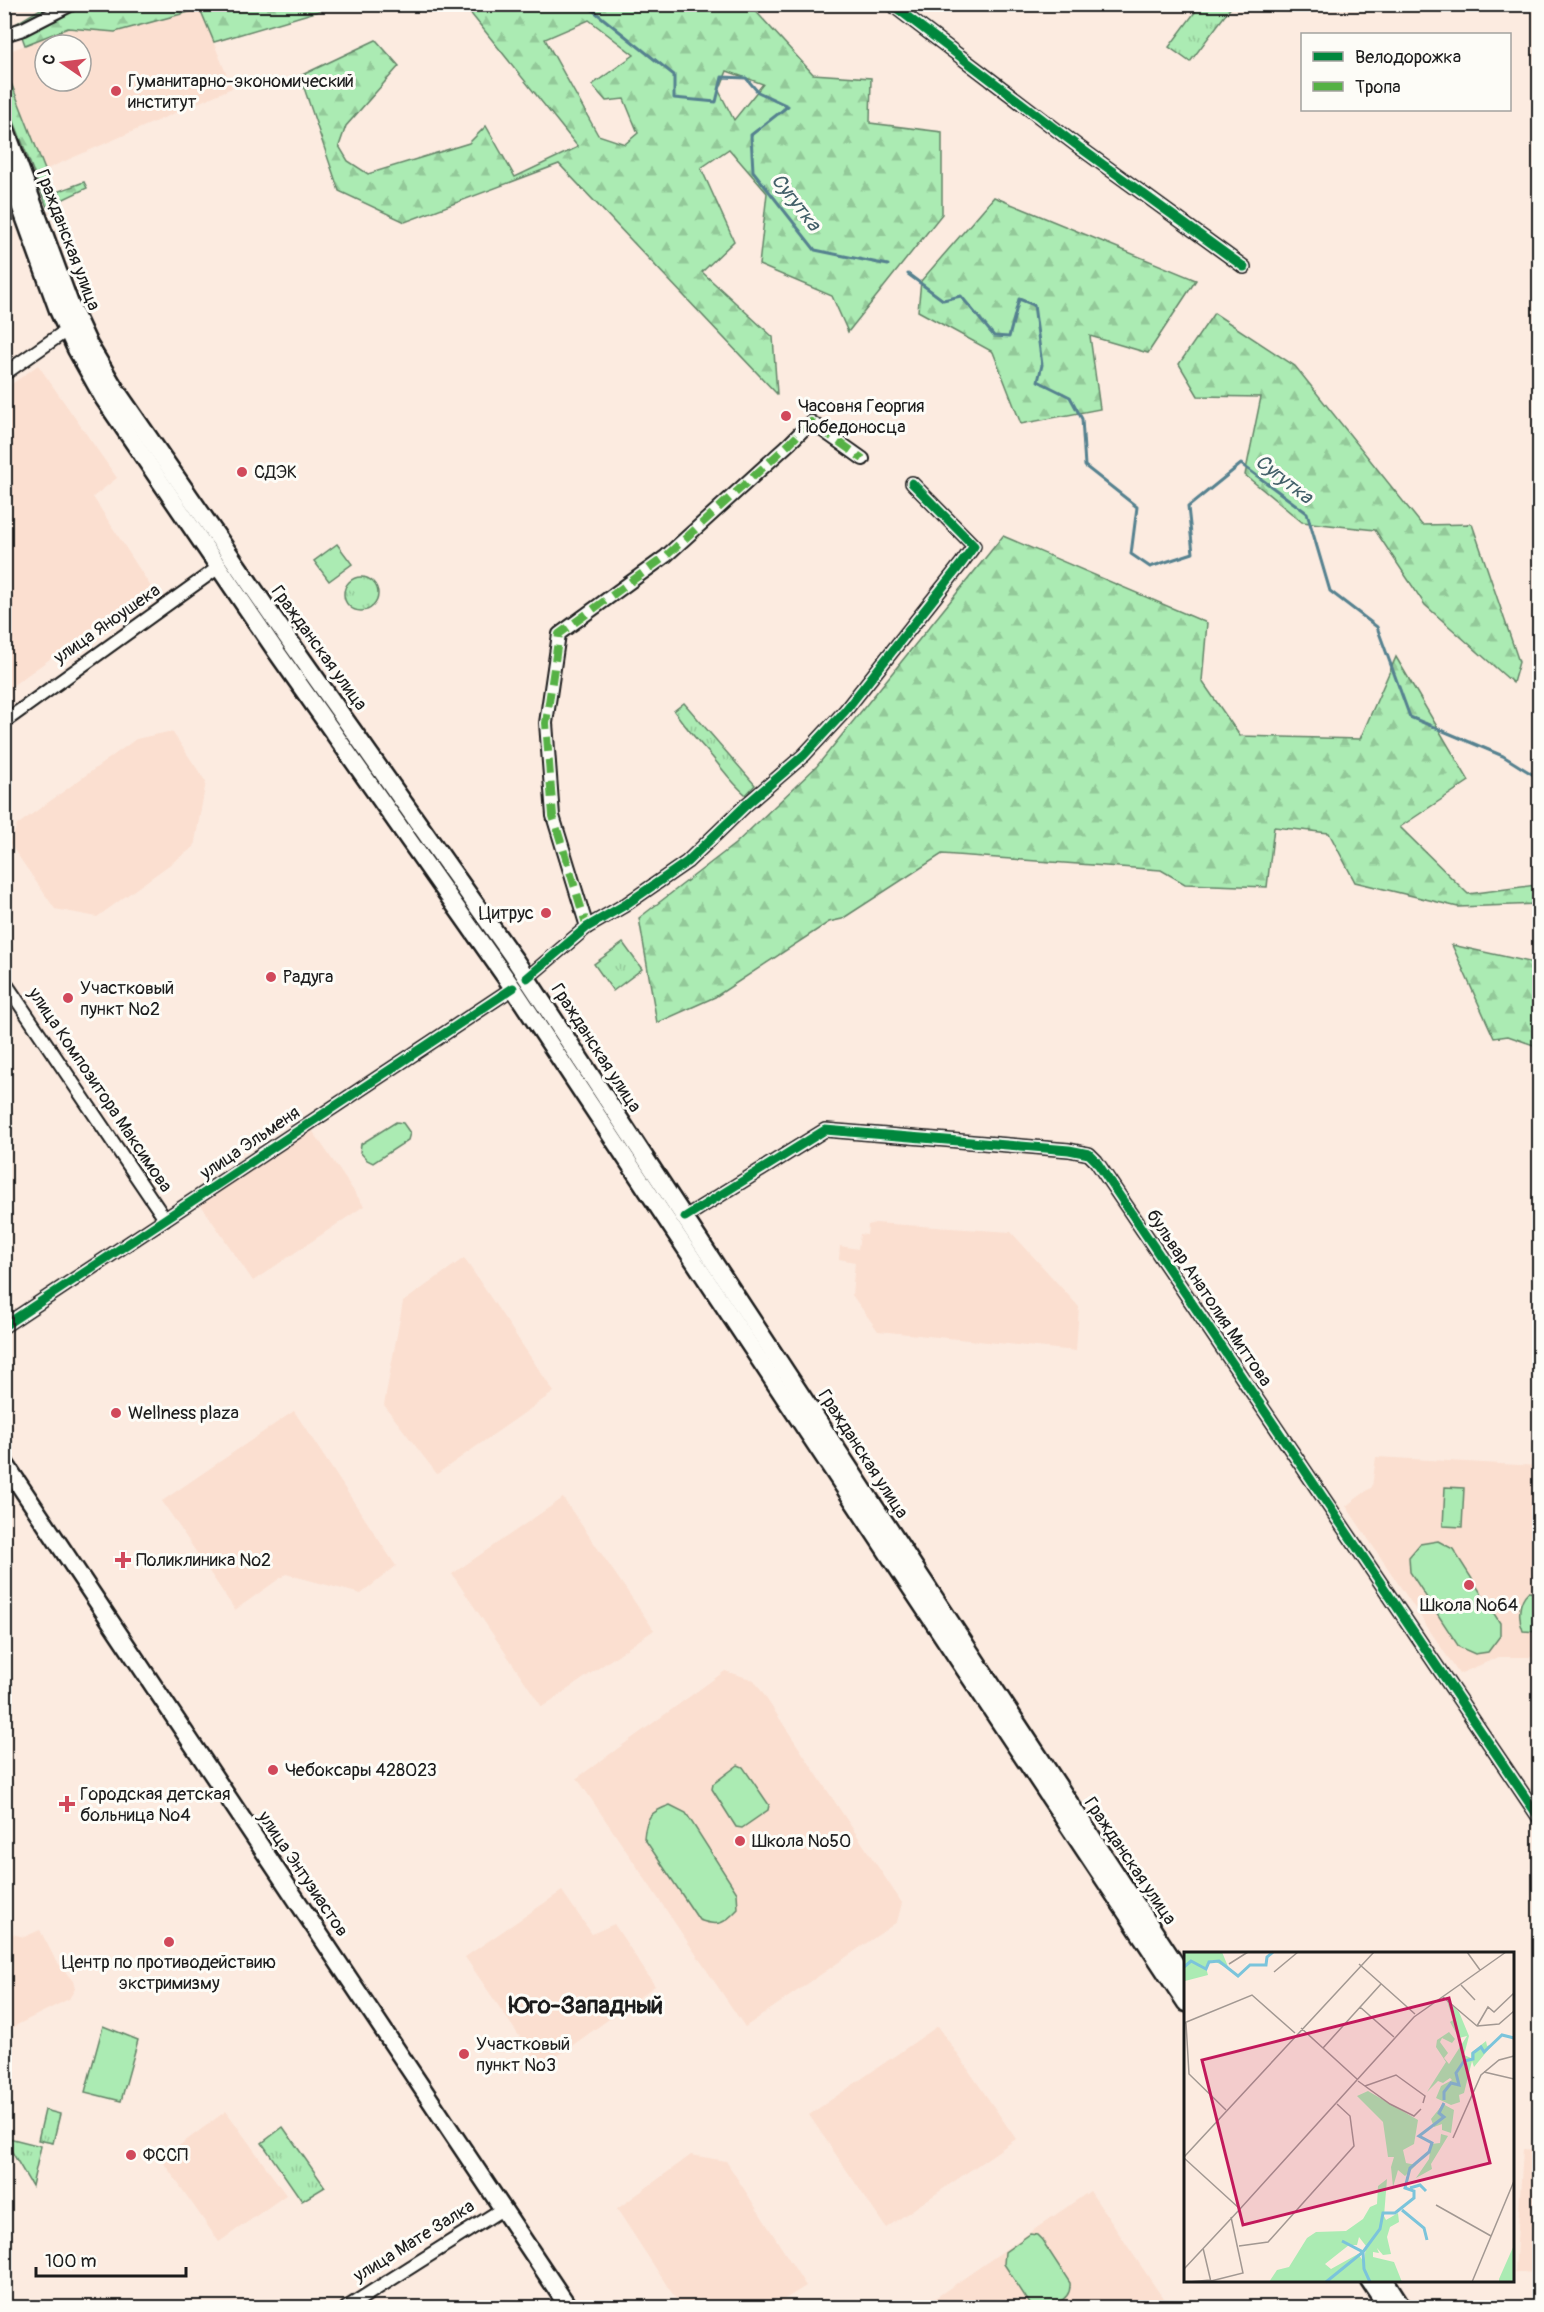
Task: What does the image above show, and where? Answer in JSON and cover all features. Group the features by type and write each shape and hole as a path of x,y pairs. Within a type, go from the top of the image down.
{"main road":[{"name":"Гражданская улица","path":"4,125 73,327"},
{"name":"Гражданская улица","path":"4,161 73,327 116,390 226,563 685,1217 892,1546 1184,2001"},
{"name":"Гражданская улица","path":"520,983 741,1334 892,1546 1184,1979"},
{"name":"улица Энтузиастов","path":"4,1462 50,1539 202,1767 500,2211 569,2307"},
{"name":"улица Энтузиастов","path":"4,1478 50,1539"},
{"name":"улица Энтузиастов","path":"500,2211 558,2307"},
{"path":"1371,2282 1398,2307"},
{"path":"1386,2282 1398,2307"}],"street":[{"path":"4,34 23,30 72,4"},
{"path":"891,4 1079,147 1244,267"},
{"path":"4,374 73,327"},
{"path":"587,927 553,816 546,723 559,634 666,556 811,422 863,459"},
{"name":"улица Эльменя","path":"4,1326 520,983 587,927 625,905 687,862 746,805 829,731 974,546 912,483"},
{"name":"улица Яноушека","path":"4,722 226,563"},
{"name":"улица Композитора Максимова","path":"4,981 165,1219"},
{"name":"бульвар Анатолия Миттова","path":"685,1217 825,1130 1069,1150 1089,1154 1096,1161 1539,1819"},
{"name":"улица Мате Залка","path":"346,2307 500,2211"}],"shaded area":[{"name":"Гуманитарно-экономический институт","path":"200,9 232,88 40,172 5,81 5,53 33,42 33,93 93,93 93,33 55,33 68,28 115,32"},
{"path":"38,365 117,478 93,497 151,587 5,691 5,389"},
{"path":"173,733 206,782 194,847 97,917 55,909 10,844 17,825 136,739"},
{"path":"312,1130 364,1206 253,1281 201,1205"},
{"path":"875,1223 1011,1232 1079,1307 1076,1351 878,1331 852,1295 855,1262 839,1259 840,1246 858,1249 860,1234 867,1235 868,1225"},
{"path":"464,1258 554,1392 437,1474 384,1405 403,1302"},
{"path":"294,1411 396,1566 361,1594 286,1574 235,1610 162,1501"},
{"name":"Школа №64","path":"1376,1457 1539,1466 1539,1657 1499,1657 1459,1674 1346,1506 1372,1487"},
{"path":"563,1498 654,1630 542,1707 452,1574"},
{"name":"Школа №50","path":"725,1671 754,1680 902,1903 897,1922 745,2027 577,1778"},
{"path":"562,1891 592,1934 614,1924 655,1986 541,2068 465,1957"},
{"path":"40,1930 55,1959 73,1981 75,1989 69,1999 5,2031 5,1932 24,1937"},
{"path":"938,2026 1016,2139 886,2228 809,2115"},
{"path":"226,2111 286,2195 219,2242 161,2159"},
{"path":"1523,2149 1539,2150 1539,2273 1515,2272"},
{"path":"691,2155 726,2161 806,2286 772,2307 681,2307 617,2209"},
{"path":"1090,2191 1169,2307 935,2308 931,2301"}],"green space":[{"path":"1201,4 1232,6 1190,62 1169,47"},
{"path":"47,5 339,5 214,42 200,9 115,32 68,28 55,33 33,33 33,42 25,45 17,23"},
{"path":"464,5 750,5 813,74 871,78 870,123 942,132 942,214 848,332 832,296 759,265 767,193 729,149 701,168 734,241 702,272 773,337 777,394 559,164 405,222 339,191 300,76 376,40 399,66 346,126 339,146 348,161 368,174 469,143 486,126 515,177 578,147","holes":["589,20 634,55 592,85 606,101 624,99 638,133 625,144 598,135 545,39","727,71 763,84 734,120 719,91"]},
{"path":"4,65 54,193 84,182 87,188 47,207 5,98"},
{"path":"994,197 1196,280 1148,353 1090,336 1100,409 1021,424 993,352 918,311 921,281"},
{"path":"1214,313 1295,366 1422,525 1472,524 1519,662 1513,683 1425,605 1375,530 1302,522 1245,475 1261,397 1198,396 1179,364"},
{"path":"1003,536 1207,623 1202,681 1240,736 1360,739 1396,657 1469,781 1400,827 1468,894 1536,885 1539,904 1458,907 1355,882 1329,833 1274,827 1267,887 1185,884 1161,870 942,854 842,919 829,922 715,997 657,1023 639,918 735,844 817,766"},
{"path":"337,544 352,564 329,581 314,561"},
{"path":"361,577 373,582 378,594 373,606 361,611 349,606 344,594 349,582"},
{"path":"684,703 755,785 746,795 674,711"},
{"path":"623,943 642,969 613,991 594,964"},
{"path":"1452,945 1539,964 1539,1047 1508,1036 1494,1038"},
{"path":"396,1122 403,1123 410,1133 408,1140 373,1163 367,1160 360,1152 361,1144"},
{"path":"1445,1487 1464,1488 1462,1527 1443,1526"},
{"path":"1438,1541 1453,1549 1500,1623 1500,1636 1488,1652 1475,1654 1459,1647 1410,1572 1409,1557 1420,1544"},
{"path":"1528,1592 1539,1593 1539,1632 1523,1631 1521,1626 1522,1600"},
{"path":"738,1765 743,1767 769,1805 768,1810 742,1828 736,1827 712,1789 713,1784"},
{"path":"670,1805 686,1813 737,1893 738,1909 721,1923 699,1920 644,1838 650,1816"},
{"path":"103,2026 138,2040 121,2101 85,2092"},
{"path":"45,2110 60,2114 53,2143 38,2140"},
{"path":"283,2127 325,2187 302,2201 262,2143"},
{"path":"5,2137 41,2146 32,2186 5,2140"},
{"path":"1030,2234 1037,2235 1042,2240 1070,2283 1067,2295 1057,2303 1032,2307 1004,2264 1005,2252"}],"waterway":[{"name":"Сугутка","path":"585,4 674,75 674,98 716,102 722,77 746,78 758,92 788,106 751,135 753,171 815,250 888,265"},
{"name":"Сугутка","path":"908,274 943,300 961,296 994,336 1009,337 1019,299 1034,305 1042,365 1038,381 1070,397 1082,419 1085,466 1137,507 1131,554 1150,567 1193,553 1188,507 1241,464 1307,513 1330,591 1377,627 1410,717 1503,756 1540,779"}],"marked path":[{"path":"590,925 587,927 553,816 546,723 559,634 666,556 811,422 863,459"}],"cycle path":[{"path":"891,4 1079,147 1244,267"},
{"path":"527,978 587,927 625,905 687,862 746,805 804,755 845,711 961,564 974,546 912,483"},
{"path":"4,1326 513,988"},
{"path":"685,1217 825,1130 1069,1150 1089,1154 1096,1161 1540,1819"}],"place":[{"name":"Гуманитарно-экономический институт","path":"116,91"},
{"name":"Часовня Георгия Победоносца","path":"786,416"},
{"name":"СДЭК","path":"242,472"},
{"name":"Цитрус","path":"546,913"},
{"name":"Радуга","path":"271,977"},
{"name":"Участковый пункт №2","path":"68,998"},
{"name":"Wellness plaza","path":"116,1413"},
{"name":"Поликлиника №2","path":"123,1560"},
{"name":"Школа №64","path":"1469,1585"},
{"name":"Чебоксары 428023","path":"273,1770"},
{"name":"Городская детская больница №4","path":"67,1804"},
{"name":"Школа №50","path":"740,1841"},
{"name":"Центр по противодействию экстримизму","path":"169,1942"},
{"name":"Участковый пункт №3","path":"464,2054"},
{"name":"ФССП","path":"131,2155"}],"district":[{"name":"Юго-Западный","path":"586,2005"}]}
